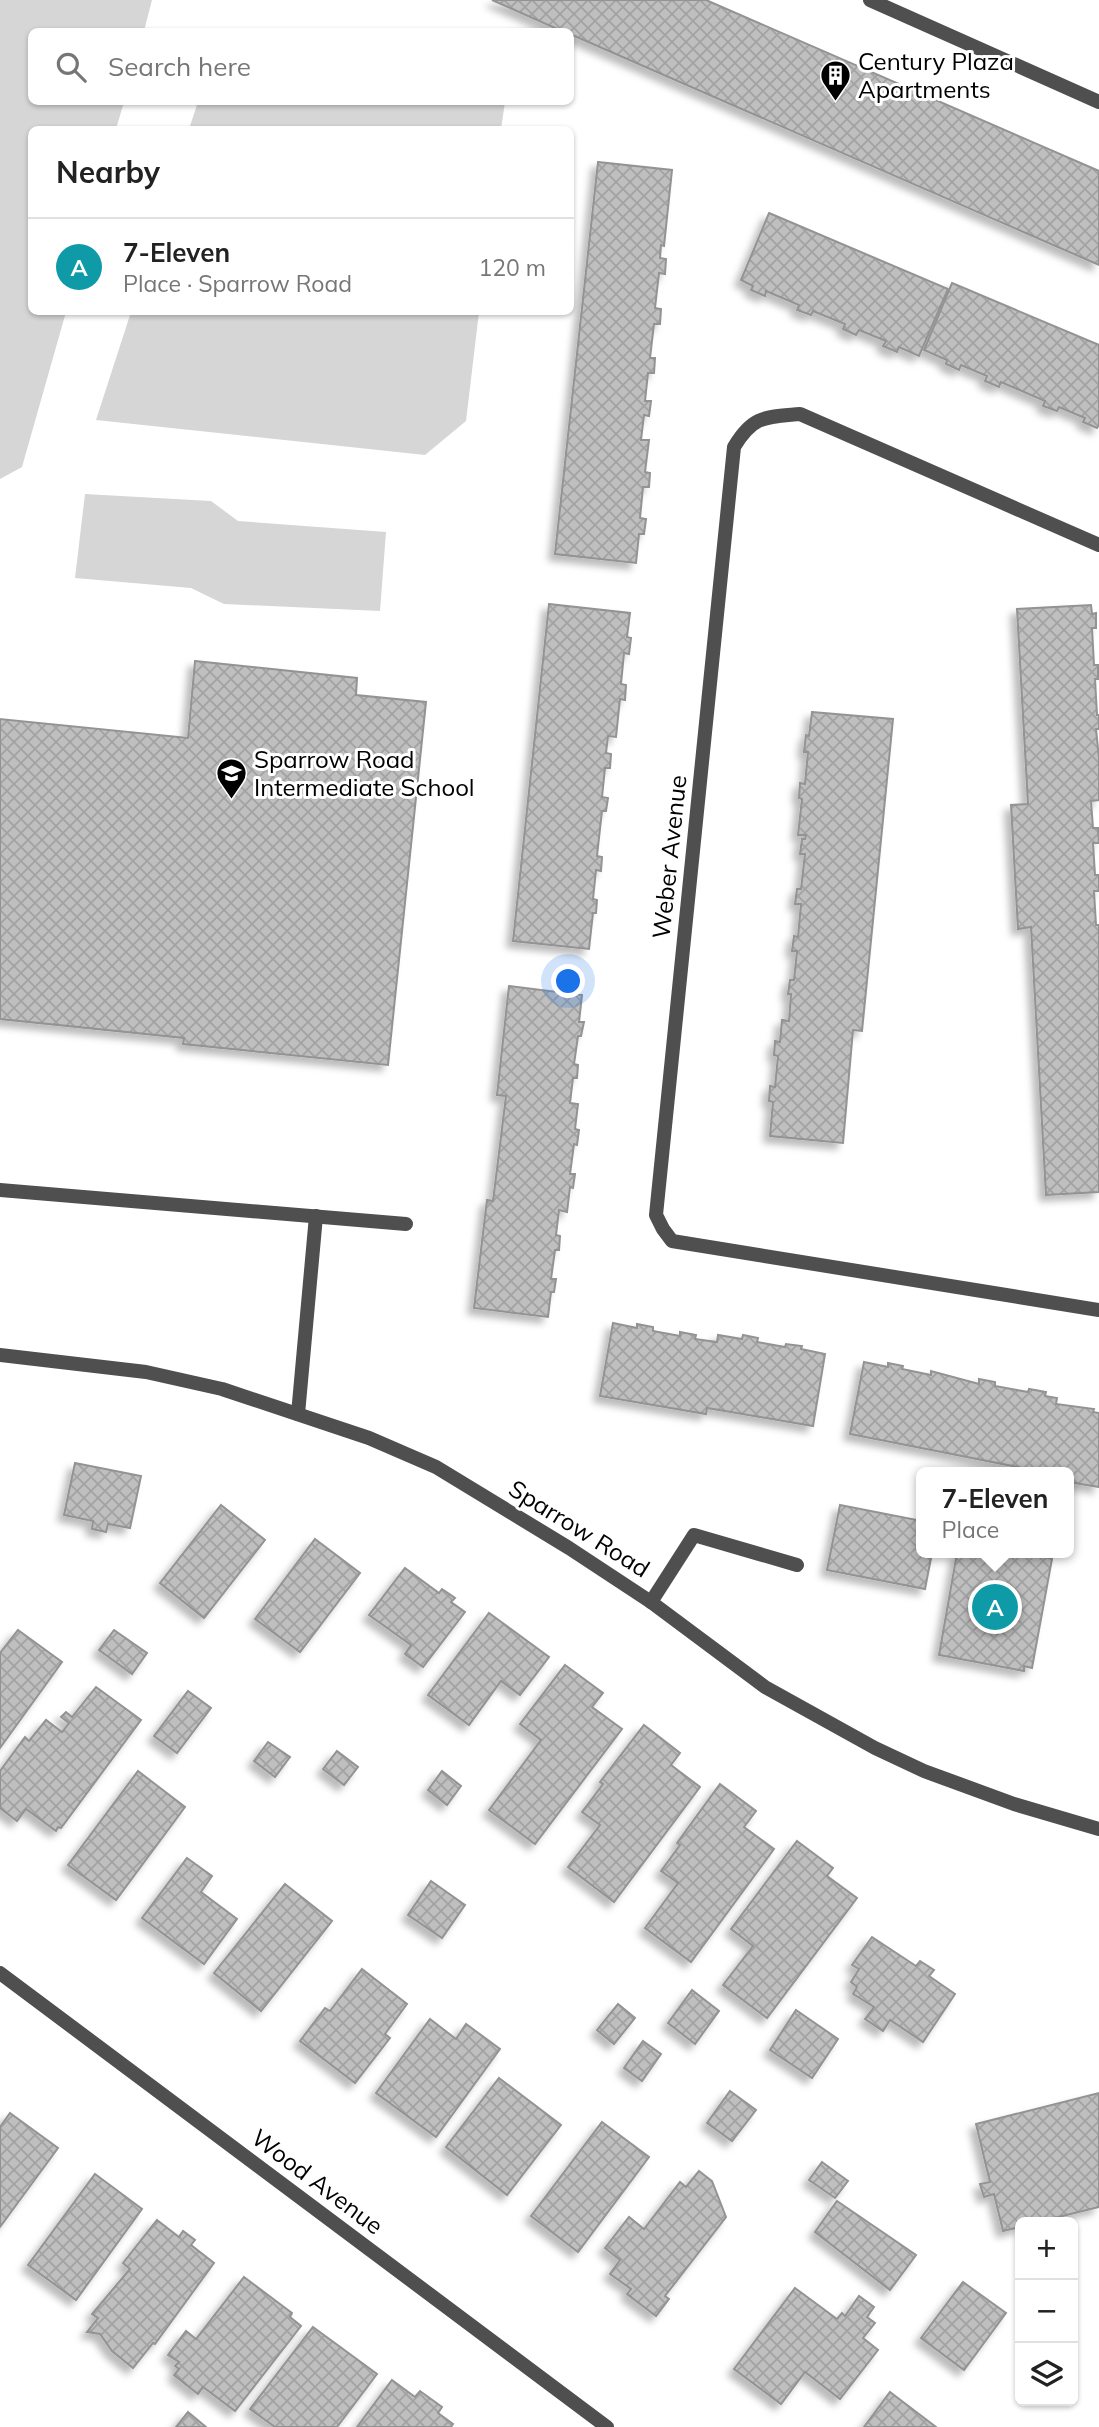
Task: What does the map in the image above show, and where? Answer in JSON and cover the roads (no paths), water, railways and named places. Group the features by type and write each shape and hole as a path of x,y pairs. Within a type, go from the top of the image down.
{"street":[{"path":"870,0 1099,102"},
{"name":"Weber Avenue","path":"1099,545 800,414 767,416 745,428 734,447 656,1215 672,1241 1099,1310"},
{"path":"0,1190 406,1224"},
{"path":"298,1414 316,1216"},
{"name":"Sparrow Road","path":"0,1355 146,1372 222,1389 369,1438 436,1467 569,1548 651,1602 765,1687 875,1748 924,1771 1014,1804 1099,1829"},
{"path":"651,1602 694,1535 797,1565"},
{"name":"Wood Avenue","path":"0,1973 607,2427"}],"place":[{"name":"Century Plaza Apartments","path":"835,103"},
{"name":"Sparrow Road Intermediate School","path":"231,801"},
{"name":"7-Eleven","path":"995,1607"}]}
